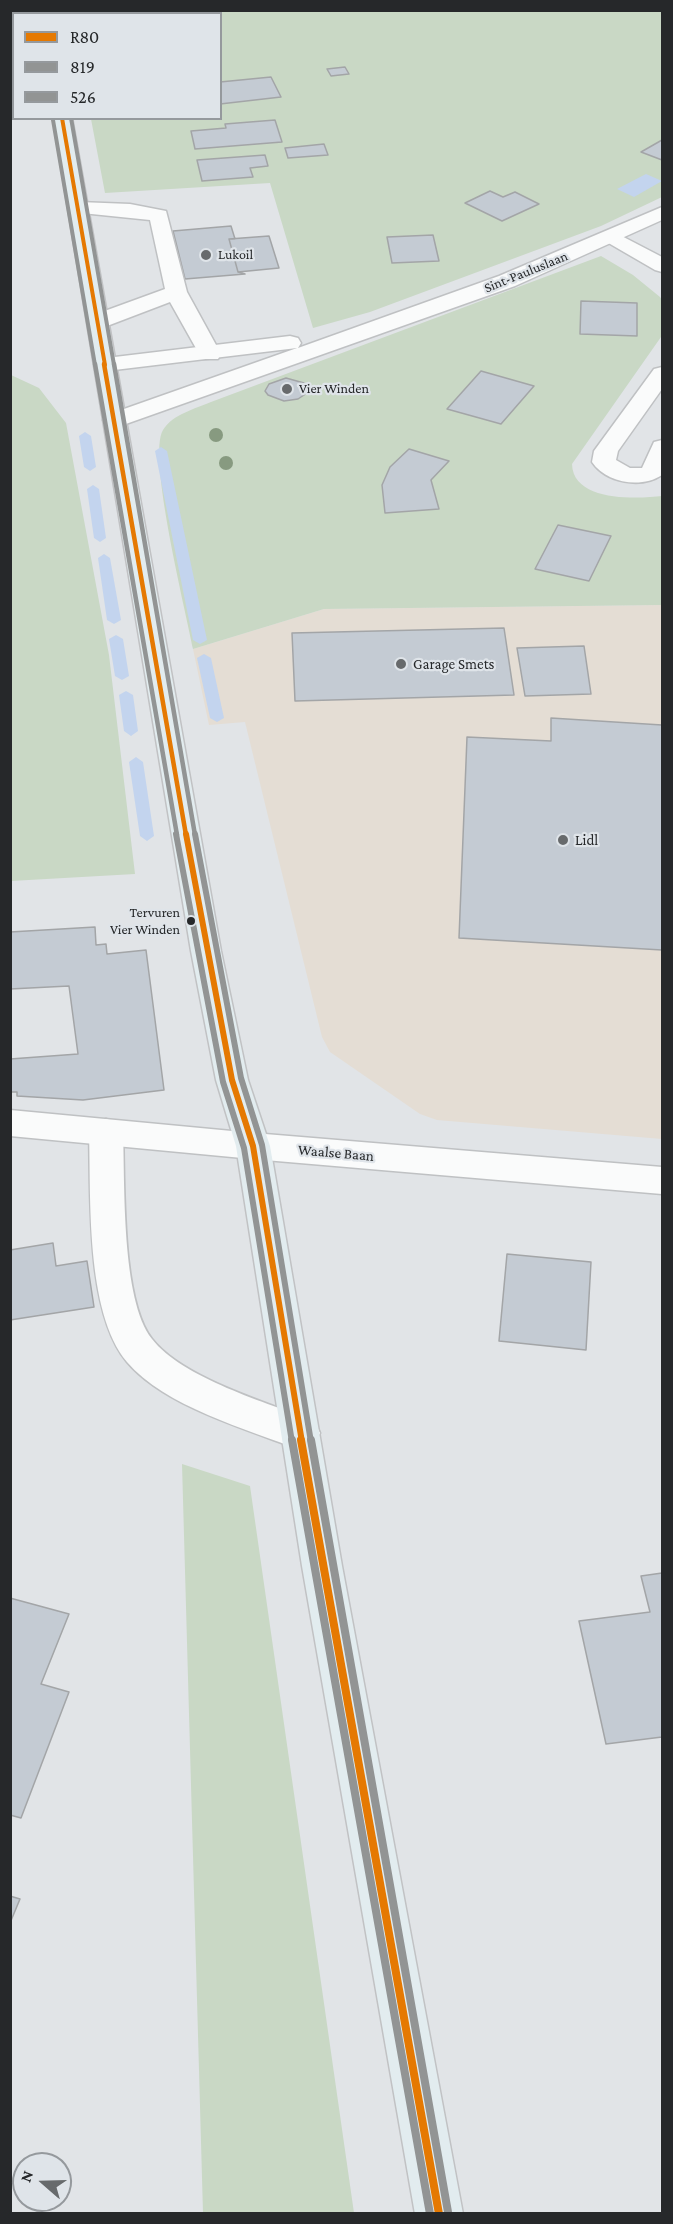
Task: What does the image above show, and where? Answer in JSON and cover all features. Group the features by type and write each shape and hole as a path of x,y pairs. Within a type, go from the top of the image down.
{"main road":[{"path":"62,120 99,321 206,951 232,1080 253,1146 322,1566 439,2214"}],"street":[{"path":"79,208 130,210 159,215 176,292 210,354"},
{"name":"Sint-Pauluslaan","path":"115,420 387,326 507,281 663,213"},
{"path":"612,237 663,266"},
{"path":"99,321 176,292"},
{"name":"Sint-Pauluslaan","path":"106,364 273,346 387,326"},
{"path":"663,374 606,452 604,462 609,467 626,474 647,475 656,469 663,447"},
{"name":"Waalse Baan","path":"10,1123 663,1181"},
{"path":"106,1132 115,1290 123,1321 139,1350 160,1369 203,1392 301,1433"}],"shaded area":[{"path":"662,605 662,1139 437,1120 420,1114 330,1052 322,1037 245,722 209,725 193,649 324,609"}],"green space":[{"path":"662,11 662,197 601,226 370,312 313,328 270,183 105,193 91,120 222,120 222,12 71,12"},
{"path":"601,256 633,275 660,297 662,300 661,337 572,464 575,476 594,492 638,498 662,496 662,605 324,609 193,649 169,535 160,470 159,445 167,424 211,402"},
{"path":"11,375 39,388 66,423 109,655 135,874 11,881"},
{"path":"182,1464 250,1486 354,2213 203,2213"}],"water":[{"path":"646,174 662,181 634,197 617,189"}],"building":[{"path":"155,10 213,10 214,12 156,12"},
{"path":"345,67 349,74 331,76 327,69"},
{"path":"271,77 281,97 222,104 222,82"},
{"path":"275,120 282,142 195,149 191,131 226,128 225,124"},
{"path":"662,140 662,160 641,152"},
{"path":"324,144 328,155 288,158 285,148"},
{"path":"265,155 268,166 250,168 253,177 202,181 197,160"},
{"path":"490,191 503,197 515,192 539,204 502,221 465,203"},
{"name":"Lukoil","path":"231,226 235,239 229,239 238,272 245,274 185,279 173,231"},
{"path":"433,235 439,261 392,263 387,237"},
{"path":"269,236 279,268 238,272 229,239"},
{"path":"581,301 637,303 637,336 580,334"},
{"path":"481,371 534,386 501,424 447,409"},
{"name":"Vier Winden","path":"286,378 304,383 307,386 307,393 298,399 284,401 268,395 265,391 269,384"},
{"path":"409,449 449,461 431,480 439,509 385,513 382,485 390,467"},
{"path":"558,525 611,536 589,581 535,569"},
{"name":"Garage Smets","path":"504,628 514,695 295,701 292,633"},
{"path":"584,646 591,694 525,696 517,648"},
{"name":"Lidl","path":"551,718 662,725 662,950 459,938 467,737 551,741"},
{"path":"95,927 96,945 106,944 107,954 146,950 164,1090 83,1100 17,1096 17,1092 10,1092 10,1059 78,1054 69,986 10,989 10,932"},
{"path":"53,1243 56,1266 87,1261 94,1307 10,1320 10,1250"},
{"path":"507,1254 591,1262 586,1350 499,1341"},
{"path":"662,1573 662,1737 606,1744 579,1621 650,1612 641,1576"},
{"path":"10,1598 69,1614 41,1684 69,1692 21,1818 10,1815"},
{"path":"10,1896 20,1899 10,1923"}],"waterway":[{"path":"85,436 90,467"},
{"path":"161,451 200,640"},
{"path":"93,489 100,538"},
{"path":"104,558 114,620"},
{"path":"116,639 122,676"},
{"path":"204,658 217,718"},
{"path":"126,695 131,731"},
{"path":"136,762 147,836"}],"transit line":[{"name":"819","path":"53,120 197,953 223,1082 244,1148 313,1568 430,2214"},
{"name":"R80","path":"62,120 206,951 232,1080 253,1146 322,1566 439,2214"},
{"name":"526","path":"71,120 215,949 241,1078 262,1145 331,1564 448,2212"}],"place":[{"name":"Lukoil","path":"206,255"},
{"name":"Vier Winden","path":"287,389"},
{"name":"Garage Smets","path":"401,664"},
{"name":"Lidl","path":"563,840"},
{"name":"Tervuren Vier Winden","path":"191,921"}]}
